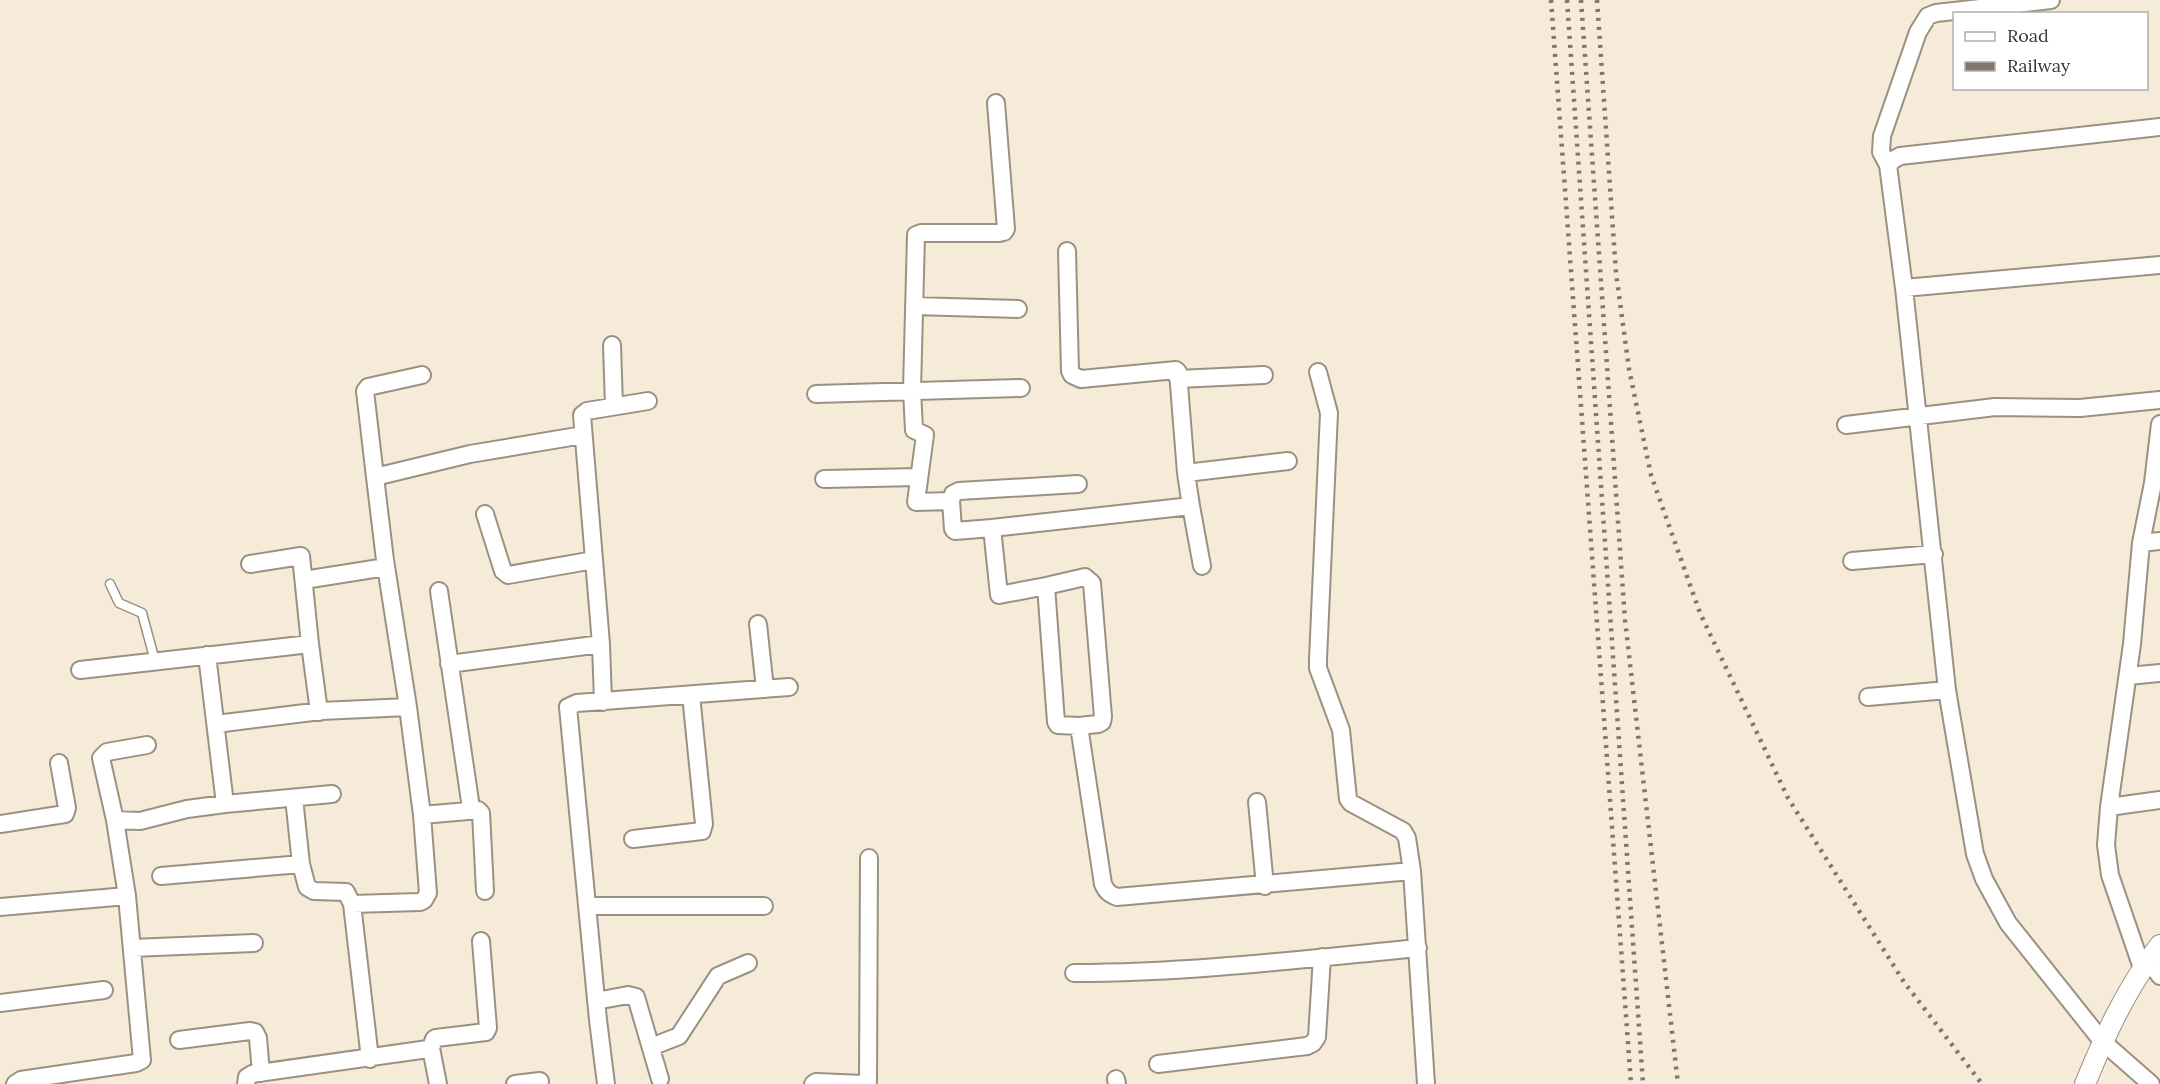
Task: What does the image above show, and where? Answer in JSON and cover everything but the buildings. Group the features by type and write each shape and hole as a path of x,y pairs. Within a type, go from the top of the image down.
{"street":[{"path":"2051,0 1928,16 1918,32 1882,136 1881,152 1888,165 1904,288 1947,690 1975,854 1984,879 2008,923 2102,1041 2151,1084"},
{"path":"951,501 916,501 925,435 914,430 912,390 915,238 918,233 999,233 1006,229 996,103"},
{"path":"1888,165 1900,156 2160,127"},
{"path":"1067,252 1072,375 1081,379 1173,369 1178,372 1186,473 1202,566"},
{"path":"1904,288 2160,265"},
{"path":"914,306 1018,309"},
{"path":"612,345 614,406"},
{"path":"1318,372 1329,413 1318,668 1341,730 1348,799 1351,803 1403,831 1407,838 1418,948 1426,1084"},
{"path":"352,904 420,902 427,897 422,815 386,567 364,391 368,387 422,375"},
{"path":"1178,379 1264,375"},
{"path":"816,394 1021,388"},
{"path":"1846,425 1995,407 2080,408 2160,400"},
{"path":"603,702 601,644 583,412 648,401"},
{"path":"2160,424 2153,483 2141,543 2128,676 2109,807 2106,845 2110,875 2160,976"},
{"path":"375,477 470,454 583,435"},
{"path":"1186,473 1288,461"},
{"path":"824,479 918,477"},
{"path":"1078,484 959,491 953,494 951,501 953,530 992,528 1191,506"},
{"path":"485,514 503,571 508,575 594,560"},
{"path":"992,528 999,595 1085,577 1092,583 1103,717 1100,723 1079,726 1058,725 1056,722 1046,586"},
{"path":"2141,543 2160,541"},
{"path":"1852,561 1934,554"},
{"path":"250,564 301,556 319,712"},
{"path":"304,580 386,567"},
{"path":"439,591 470,811"},
{"path":"758,624 765,689"},
{"path":"80,670 310,644"},
{"path":"449,664 601,644"},
{"path":"207,655 225,804"},
{"path":"2128,676 2160,673"},
{"path":"606,1084 568,707 577,703 789,687"},
{"path":"1868,697 1947,690"},
{"path":"633,840 702,831 704,824 691,695"},
{"path":"216,724 319,712 408,707"},
{"path":"1079,726 1103,884 1110,895 1117,897 1265,886 1412,871"},
{"path":"15,1084 21,1080 136,1063 142,1060 127,896 115,820 101,758 107,752 147,745"},
{"path":"0,824 64,814 67,808 58,763"},
{"path":"115,820 140,821 225,804 332,794"},
{"path":"294,798 301,864 309,890 346,892 352,904 370,1059"},
{"path":"2109,807 2160,800"},
{"path":"1257,802 1265,886"},
{"path":"422,815 478,810 481,813 485,891"},
{"path":"813,1084 816,1082 864,1084 868,1081 868,858"},
{"path":"161,876 301,864"},
{"path":"0,904 127,896"},
{"path":"587,906 764,906"},
{"path":"438,1084 431,1048 432,1041 436,1038 484,1033 488,1030 481,941"},
{"path":"132,948 254,943"},
{"path":"1074,973 1124,973 1418,948"},
{"path":"1158,1064 1307,1046 1313,1043 1317,1037 1322,957"},
{"path":"2085,1084 2102,1041 2150,958"},
{"path":"651,1047 679,1036 718,976 748,963"},
{"path":"0,1003 104,990"},
{"path":"596,1001 628,995 636,997 660,1080"},
{"path":"179,1040 255,1032 258,1038 261,1073"},
{"path":"246,1084 247,1077 252,1074 370,1059 431,1048"},
{"path":"515,1084 540,1081"}],"lane":[{"path":"110,584 119,603 142,613 156,661"}],"railway":[{"path":"1551,0 1631,1084"},
{"path":"1567,0 1643,1084"},
{"path":"1581,0 1625,620 1678,1084"},
{"path":"1597,0 1616,273 1629,369 1651,475 1700,613 1788,798 1904,982 1982,1084"}]}
